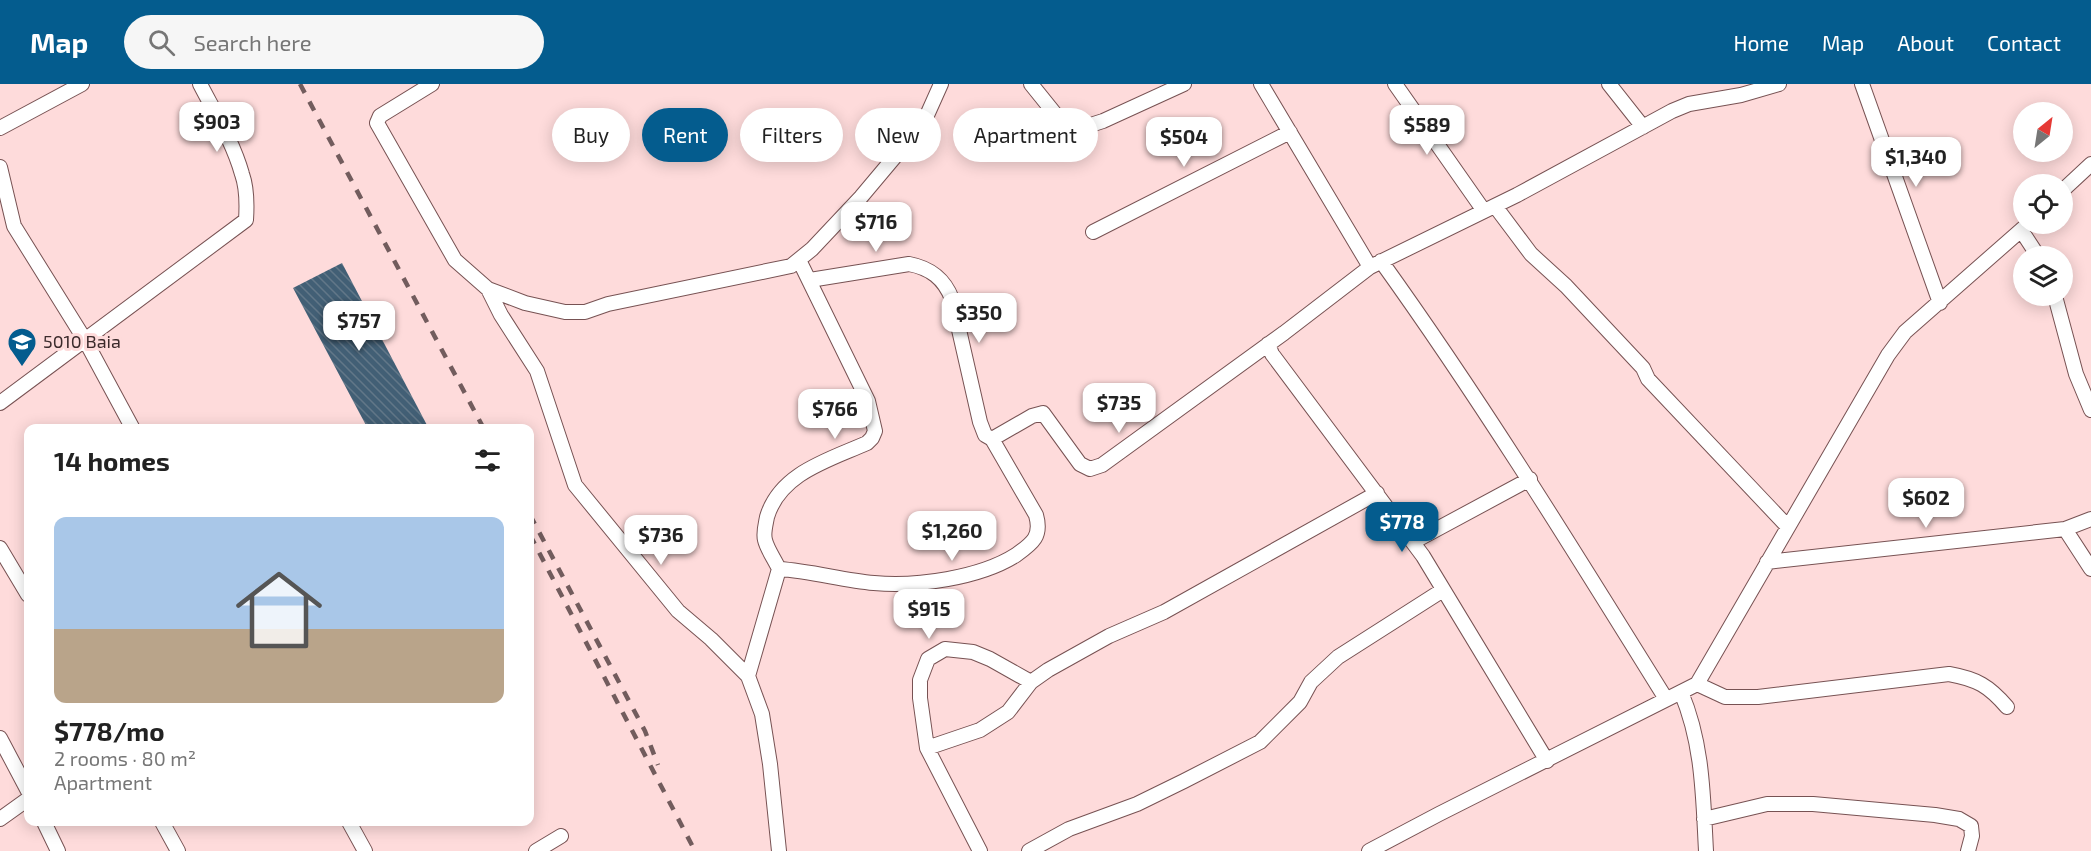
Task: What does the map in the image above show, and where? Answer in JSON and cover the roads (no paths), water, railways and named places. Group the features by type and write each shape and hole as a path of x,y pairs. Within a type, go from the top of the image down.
{"street":[{"path":"0,128 82,84"},
{"path":"0,403 246,220 247,203 243,174 227,136 200,84"},
{"path":"432,84 406,90 380,116 377,123 455,261 488,289 545,308 565,312 585,312 608,304 791,266 812,249 861,198 924,122 941,84"},
{"path":"1031,84 1064,125 1075,130 1103,121 1184,84"},
{"path":"1261,84 1375,264 1446,352 1530,479 1666,699"},
{"path":"1395,84 1489,208 1643,368 1648,379 1788,527"},
{"path":"1609,84 1643,127"},
{"path":"992,439 1032,416 1043,413 1080,464 1090,469 1102,465 1375,264 1489,208 1689,104 1707,99 1741,96 1779,84"},
{"path":"1862,84 1940,303"},
{"path":"1093,232 1290,132"},
{"path":"2073,181 2091,164"},
{"path":"0,167 14,226 85,340 130,424"},
{"path":"1369,851 1696,684 1888,355 1905,332 2016,234"},
{"path":"748,676 779,569 765,540 766,522 771,505 783,487 799,474 867,443 875,431 867,400 799,260"},
{"path":"779,569 874,583 892,584 946,579 993,567 1008,560 1028,547 1034,540 1039,526 1036,514 992,439 985,435 952,299 948,288 937,274 909,264 810,280"},
{"path":"488,289 501,315 537,371 575,485 678,611 711,639 748,676 762,714 779,851"},
{"path":"2058,306 2076,374 2091,410"},
{"path":"1268,344 1272,354 1413,542 1547,761"},
{"path":"1413,542 1530,479"},
{"path":"927,748 980,730 1008,712 1031,682 1048,670 1109,636 1164,612 1377,493"},
{"path":"1767,562 2065,529 2091,519"},
{"path":"2065,529 2091,569"},
{"path":"0,548 24,588"},
{"path":"1029,851 1051,846 1069,829 1137,804 1260,742 1300,702 1311,682 1338,657 1443,590"},
{"path":"980,851 927,748 920,680 928,659 945,649 973,652 1031,682"},
{"path":"1696,684 1725,697 1758,697 1949,674 1970,677 1981,683 1995,693 2007,707"},
{"path":"1681,692 1688,709 1700,758 1706,851"},
{"path":"0,738 24,783"},
{"path":"0,819 24,802"},
{"path":"1704,819 1767,804 1813,804 1935,815 1959,819 1971,826 1972,836 1968,851"},
{"path":"46,826 58,851"},
{"path":"164,826 178,851"},
{"path":"351,826 365,851"},
{"path":"536,851 561,836"}],"railway":[{"path":"300,84 481,424"},
{"path":"534,523 645,731 658,765"},
{"path":"534,543 695,851"}],"place":[{"name":"5010 Baia","path":"22,368"}]}
